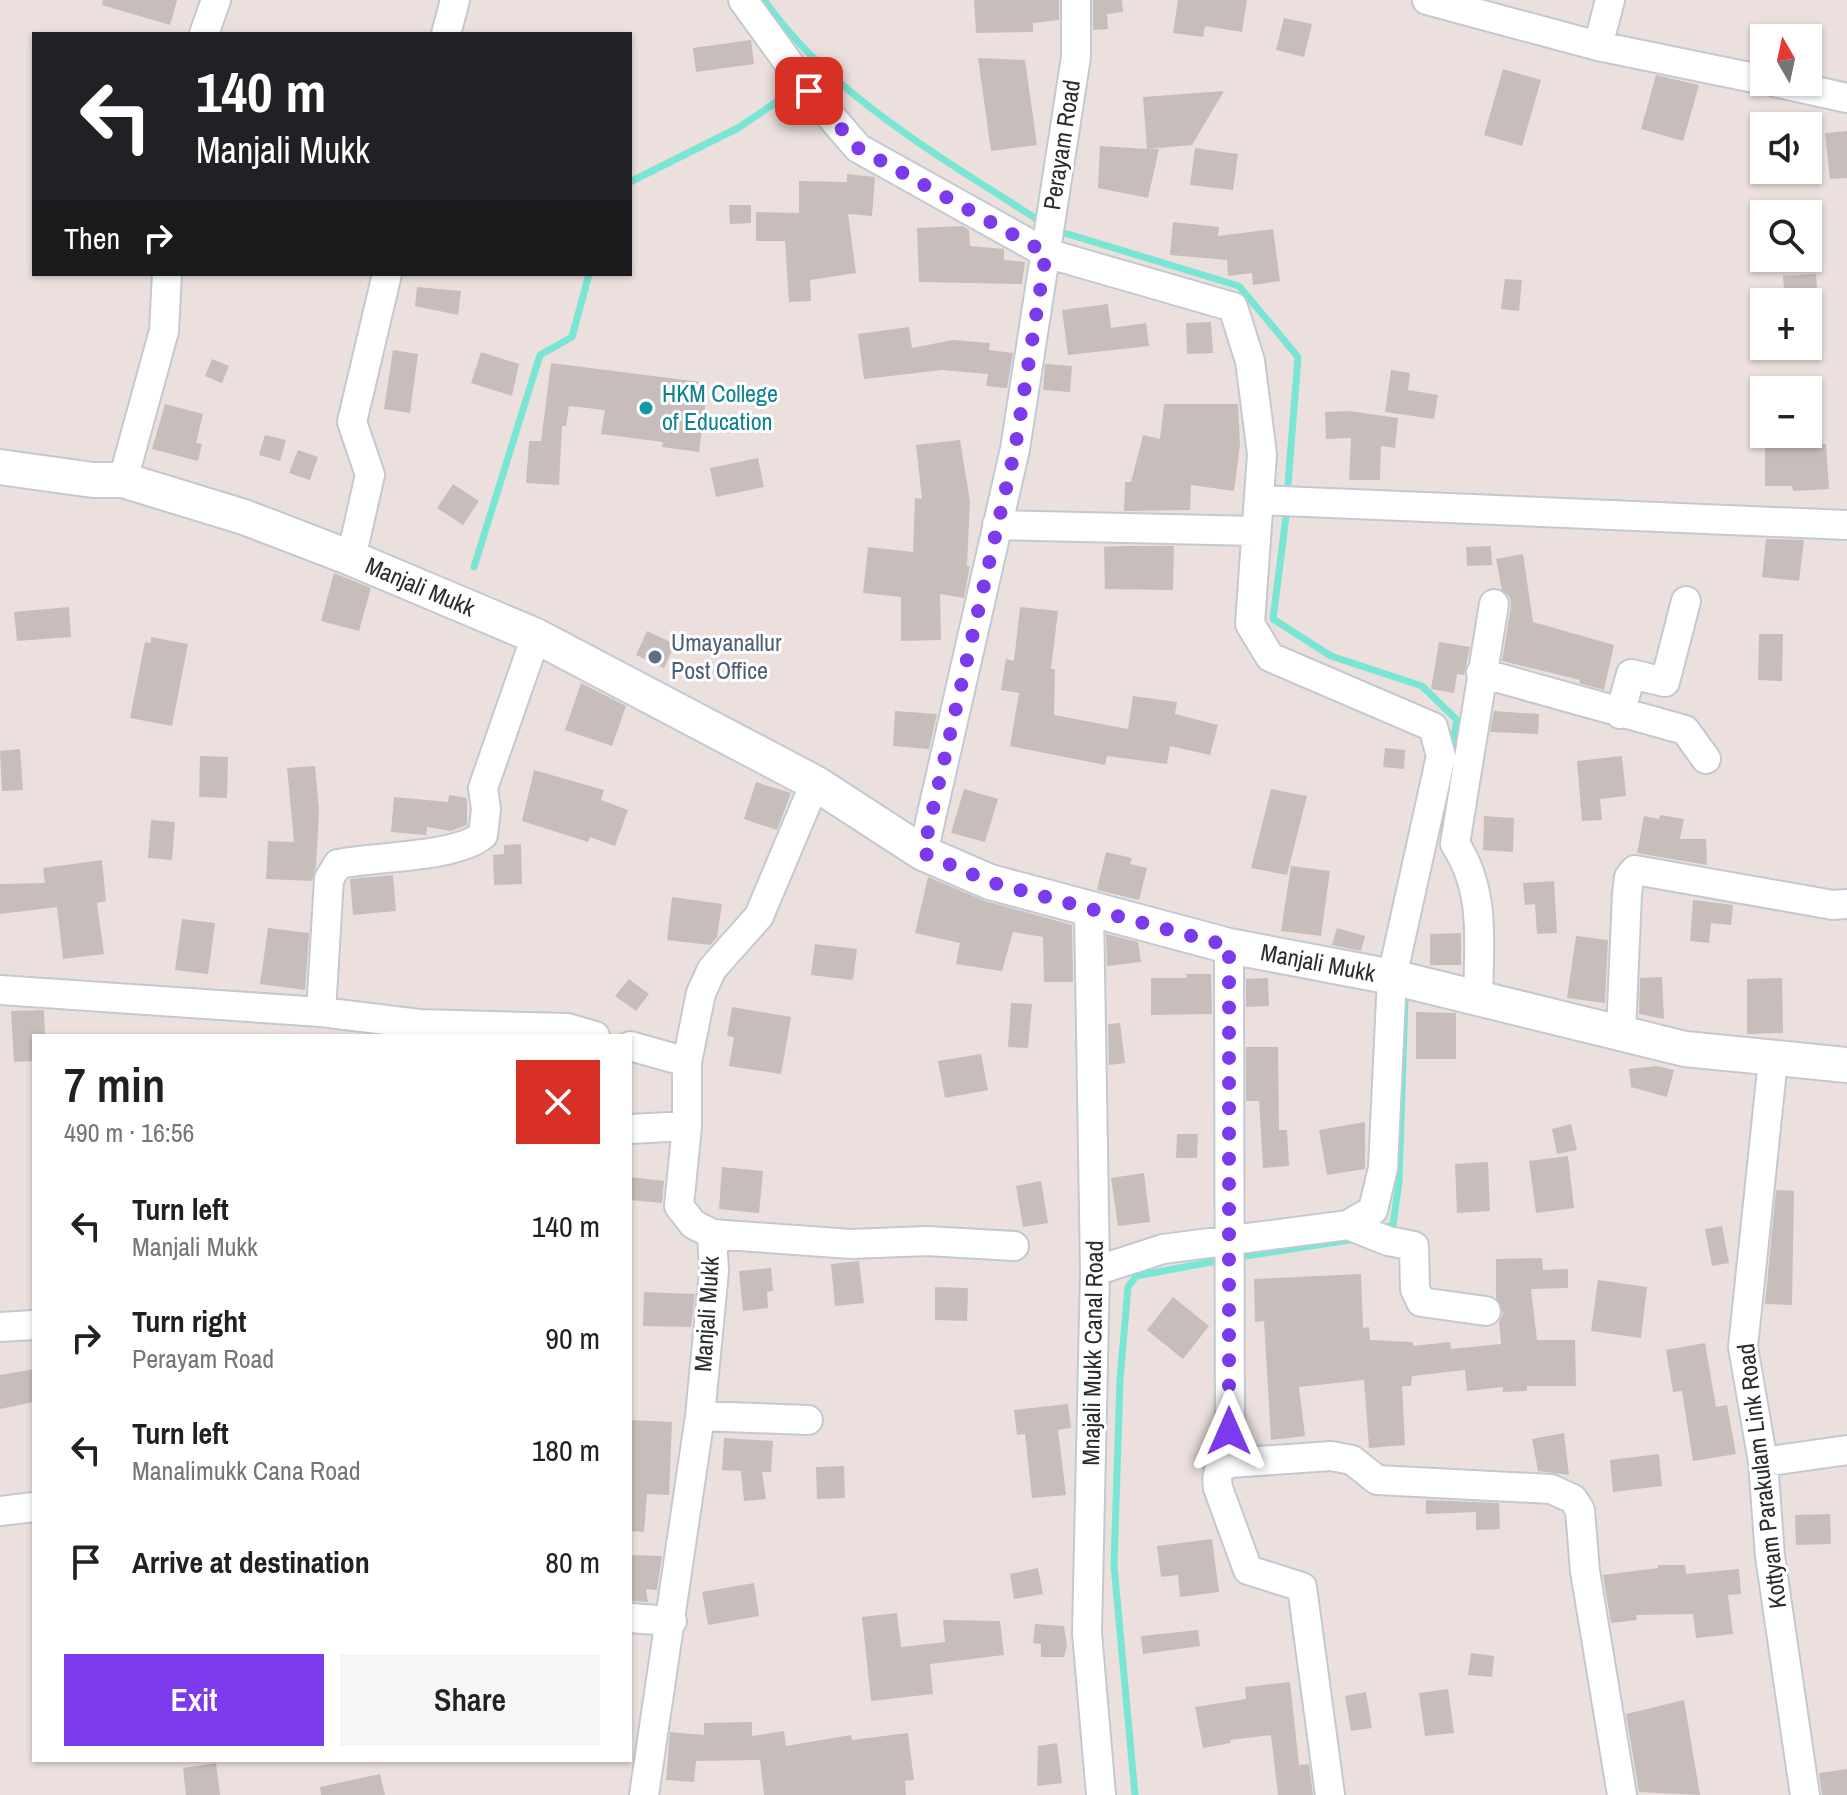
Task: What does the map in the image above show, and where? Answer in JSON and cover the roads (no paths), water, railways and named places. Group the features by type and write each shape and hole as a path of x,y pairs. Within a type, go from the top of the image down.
{"street":[{"path":"205,32 216,0"},
{"path":"447,32 455,0"},
{"path":"743,0 809,91 858,148 1046,253 1233,307 1250,361 1262,454 1250,624 1270,657 1433,727 1441,756 1392,977 1383,1168 1379,1197 1368,1215 1348,1225 1163,1249 1095,1271"},
{"name":"Perayam Road","path":"923,853 1015,449 1076,57 1076,0"},
{"path":"1427,0 1598,46 1750,77"},
{"path":"1598,46 1610,0"},
{"path":"1822,93 1847,98"},
{"path":"123,480 164,331 167,276"},
{"path":"351,558 370,475 352,422 387,276"},
{"name":"Manjali Mukk","path":"0,467 93,480 123,480 244,517 351,558 536,636 815,783 923,853 990,882 1229,946 1392,977 1685,1049 1847,1065"},
{"path":"1259,500 1847,525"},
{"path":"997,525 1256,531"},
{"path":"1620,714 1631,674 1665,682 1686,601"},
{"path":"1478,998 1479,902 1468,864 1455,844 1494,604"},
{"path":"321,1012 329,879 338,864 375,856 457,850 483,835 486,809 483,788 536,636"},
{"path":"1481,673 1685,730 1706,759"},
{"name":"Manjali Mukk","path":"644,1795 700,1416 714,1271 712,1234 693,1224 679,1206 687,1126 687,1062 701,993 712,969 759,916 815,783"},
{"path":"1621,1032 1627,894 1629,877 1635,870 1847,904"},
{"name":"Mnajali Mukk Canal Road","path":"1089,910 1095,1271 1087,1633 1101,1795"},
{"path":"1229,946 1232,1176 1229,1240 1230,1463"},
{"path":"0,990 321,1012 420,1030 567,1028 588,1034"},
{"path":"632,1047 687,1062"},
{"name":"Kottyam Parakulam Link Road","path":"1773,1060 1743,1347 1763,1462 1770,1556 1805,1795"},
{"path":"632,1129 687,1126"},
{"path":"1348,1225 1388,1241 1414,1246 1415,1289 1421,1302 1486,1311"},
{"path":"712,1234 851,1244 927,1241 1014,1246"},
{"path":"0,1327 32,1325"},
{"path":"700,1416 808,1420"},
{"path":"1763,1462 1847,1450"},
{"path":"1330,1795 1302,1587 1248,1570 1216,1477 1220,1468 1230,1463 1331,1456 1352,1460 1377,1480 1551,1489 1573,1499 1580,1510 1585,1571 1622,1795"},
{"path":"0,1511 32,1507"},
{"path":"632,1618 672,1621"}],"waterway":[{"path":"764,0 791,34 854,95 925,147 1035,218"},
{"path":"632,181 738,128 787,95"},
{"path":"1058,231 1239,286 1298,357 1287,497"},
{"path":"474,567 540,355 572,337 588,276"},
{"path":"1287,509 1273,619 1331,656 1422,686 1457,720 1451,751"},
{"path":"1383,1228 1393,1225 1399,1181 1405,998"},
{"path":"1239,1257 1356,1239"},
{"path":"1135,1795 1114,1566 1120,1380 1128,1287 1136,1276 1222,1260"}],"place":[{"name":"HKM College of Education","path":"646,408"},
{"name":"Umayanallur Post Office","path":"655,657"}]}
